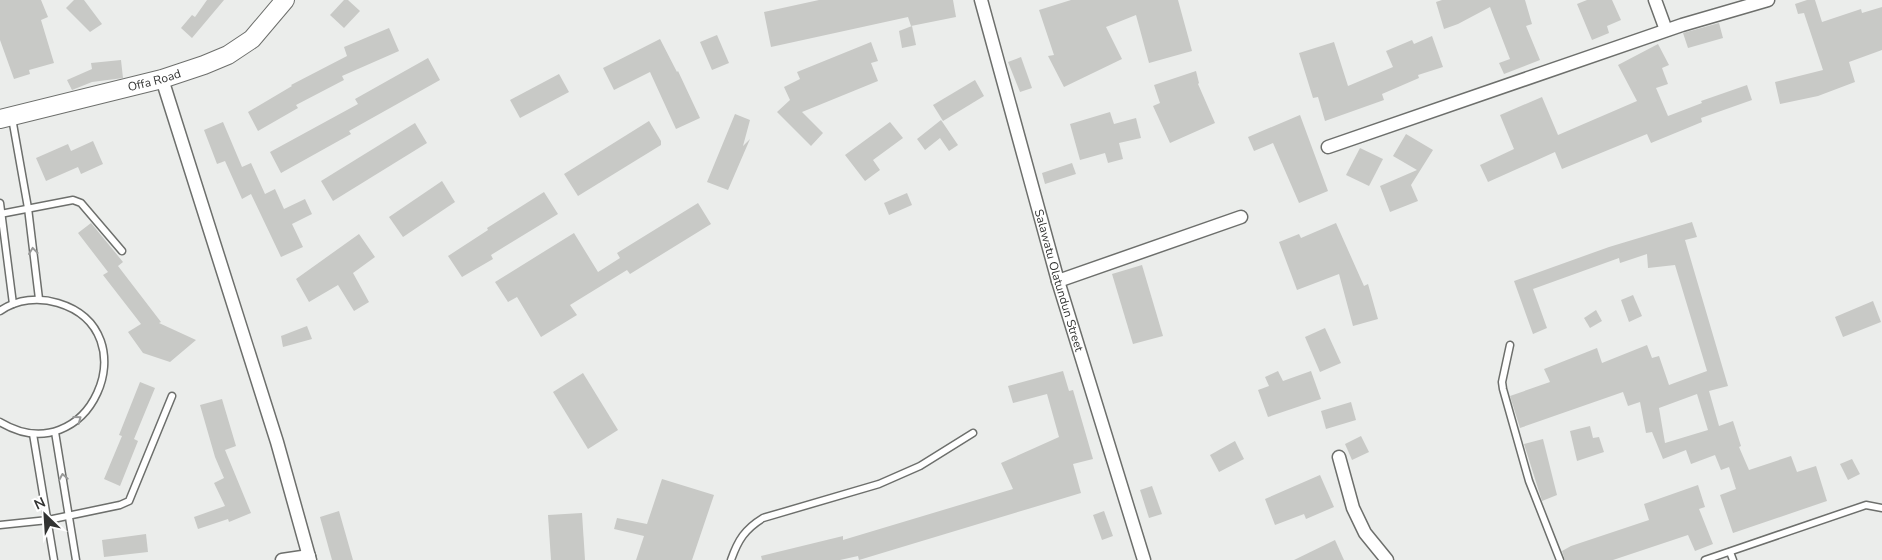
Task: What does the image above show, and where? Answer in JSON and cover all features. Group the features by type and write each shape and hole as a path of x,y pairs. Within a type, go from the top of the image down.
{"street":[{"name":"Offa Road","path":"6,118 162,79 228,55 252,39 285,0"},
{"name":"Salawatu Olatundun Street","path":"981,0 1058,281 1144,560"},
{"path":"1655,0 1666,30"},
{"path":"1328,147 1666,30 1768,0"},
{"path":"162,79 277,442 310,558 282,560"},
{"path":"1058,281 1241,217"},
{"path":"1339,457 1353,508 1365,533 1387,560"}],"lane":[{"path":"6,118 28,208 39,299"},
{"path":"1,214 73,200 81,203 122,251"},
{"path":"0,203 13,304"},
{"path":"0,311 13,304 39,299 64,305 81,315 94,330 104,354 103,380 93,404 75,422 55,432 33,434 19,431 0,422"},
{"path":"1510,345 1502,382 1529,481 1560,560"},
{"path":"0,525 48,520 120,506 129,501 172,396"},
{"path":"55,432 76,560"},
{"path":"731,560 737,541 750,527 764,518 879,484 920,466 973,433"},
{"path":"33,434 54,560"},
{"path":"1705,560 1866,505 1882,508"},
{"path":"1730,552 1733,560"}],"building":[{"path":"0,0 41,0 48,17 41,20 54,63 29,70 30,74 14,79 0,40"},
{"path":"74,0 84,0 102,24 90,32 66,8"},
{"path":"207,0 224,0 192,38 181,28 192,15 195,17"},
{"path":"344,0 348,0 360,11 344,28 330,15"},
{"path":"819,0 953,0 956,17 911,26 908,17 771,47 764,12"},
{"path":"1071,0 1178,0 1192,51 1149,63 1136,15 1106,27 1122,59 1064,87 1048,56 1054,55 1039,10"},
{"path":"1442,0 1525,0 1532,24 1526,26 1540,60 1504,74 1499,63 1510,59 1490,7 1458,24 1444,29 1436,2"},
{"path":"1587,0 1612,0 1621,20 1607,26 1609,33 1592,40 1577,4"},
{"path":"1807,0 1815,0 1822,22 1861,9 1862,13 1882,7 1882,50 1849,62 1855,82 1818,96 1780,104 1775,82 1823,70 1804,13 1798,14 1795,4"},
{"path":"1719,23 1723,38 1688,48 1683,33"},
{"path":"912,26 916,45 902,48 899,31"},
{"path":"389,28 399,51 342,76 344,80 296,105 298,108 258,131 248,112 291,85 347,56 344,47"},
{"path":"717,35 729,63 712,70 700,42"},
{"path":"1432,36 1443,67 1418,75 1419,78 1382,94 1384,100 1325,121 1318,97 1313,98 1299,53 1334,42 1348,86 1393,67 1386,51 1412,40 1414,44"},
{"path":"660,39 678,71 700,118 676,129 650,72 614,90 603,68"},
{"path":"871,42 878,61 871,63 878,81 802,112 823,133 811,146 777,112 790,100 784,87 800,79 797,72"},
{"path":"1658,44 1669,65 1662,68 1668,84 1656,88 1668,116 1702,103 1701,101 1747,85 1752,100 1701,118 1702,122 1651,143 1647,134 1562,169 1555,152 1488,182 1480,165 1514,149 1500,115 1542,97 1558,135 1637,101 1618,65"},
{"path":"1021,57 1032,88 1020,92 1008,62"},
{"path":"428,58 440,80 349,131 351,134 281,173 270,152 358,104 355,99"},
{"path":"121,60 123,78 92,82 72,90 67,80 92,69 91,63"},
{"path":"1196,71 1198,84 1215,123 1170,143 1153,106 1160,103 1154,85"},
{"path":"559,74 569,92 520,118 510,100"},
{"path":"975,80 984,96 943,121 933,105"},
{"path":"1110,112 1114,124 1136,118 1141,138 1119,143 1123,159 1108,163 1105,153 1080,160 1070,124"},
{"path":"735,114 750,120 743,146 750,139 728,190 707,182"},
{"path":"1300,115 1328,191 1299,203 1273,143 1254,151 1248,137"},
{"path":"941,120 958,145 949,151 940,138 925,150 917,139"},
{"path":"649,121 661,141 661,145 578,196 564,174"},
{"path":"223,122 242,167 251,163 265,194 275,189 284,209 305,199 312,214 292,224 303,247 281,257 251,194 242,199 225,161 217,164 204,130"},
{"path":"890,122 903,138 873,160 880,170 865,181 845,155"},
{"path":"415,123 427,143 333,201 321,181"},
{"path":"1406,134 1433,150 1411,185 1418,201 1390,212 1380,186 1417,170 1393,156"},
{"path":"93,141 103,164 81,174 78,167 46,181 36,158 68,144 71,151"},
{"path":"1360,148 1383,159 1369,186 1346,175"},
{"path":"1072,163 1076,174 1045,184 1042,173"},
{"path":"442,181 455,202 403,237 389,217"},
{"path":"544,192 558,214 491,255 493,259 462,277 448,256 488,230 487,228"},
{"path":"907,193 912,205 889,215 884,203"},
{"path":"698,203 711,224 630,274 627,270 570,305 577,315 541,337 517,297 508,302 495,282 574,233 598,272 620,258 617,253"},
{"path":"1692,222 1697,237 1685,240 1728,386 1709,391 1719,426 1733,421 1741,446 1739,447 1749,470 1791,456 1797,472 1816,466 1827,501 1733,533 1720,495 1736,489 1729,467 1721,470 1715,455 1691,464 1686,450 1663,459 1652,432 1646,433 1640,402 1628,406 1623,392 1520,428 1510,396 1550,382 1544,369 1597,348 1602,363 1647,345 1652,358 1659,356 1669,385 1707,371 1675,265 1648,268 1647,254 1620,263 1619,258 1533,289 1547,328 1533,334 1514,281 1609,247","holes":["1697,394 1708,430 1665,443 1659,408"]},
{"path":"91,223 123,262 118,266 161,322 159,323 196,340 170,362 143,353 128,332 141,324 103,275 108,272 78,233"},
{"path":"1336,223 1364,286 1368,284 1378,319 1353,326 1339,274 1297,290 1279,242 1299,234 1301,238"},
{"path":"359,234 375,257 353,273 369,302 354,311 338,285 309,302 296,279"},
{"path":"1142,265 1163,336 1133,344 1112,274"},
{"path":"1633,295 1642,316 1629,322 1621,300"},
{"path":"1873,301 1881,322 1843,337 1835,317"},
{"path":"1596,310 1602,321 1590,328 1584,318"},
{"path":"307,326 312,339 283,347 281,336"},
{"path":"1325,328 1341,363 1320,372 1305,337"},
{"path":"1063,371 1069,391 1073,390 1093,459 1073,464 1081,493 859,560 858,556 840,560 762,560 761,556 843,536 843,540 1013,489 1001,463 1059,437 1047,394 1013,403 1008,386"},
{"path":"1278,371 1283,381 1311,371 1321,399 1268,417 1258,390 1269,386 1265,377"},
{"path":"583,373 618,430 588,449 553,392"},
{"path":"140,382 155,388 134,439 138,441 120,486 104,479 122,436 119,435"},
{"path":"222,399 236,446 225,450 251,513 229,522 228,519 198,529 194,517 225,506 214,483 224,478 215,457 200,405"},
{"path":"1351,402 1356,420 1326,429 1321,411"},
{"path":"1590,426 1593,438 1599,437 1604,452 1577,461 1570,431"},
{"path":"1361,436 1369,452 1352,460 1345,444"},
{"path":"1543,439 1557,495 1542,501 1524,444"},
{"path":"1235,441 1244,459 1219,472 1210,455"},
{"path":"1852,459 1860,474 1848,480 1840,464"},
{"path":"1320,475 1334,507 1306,519 1304,514 1275,525 1265,499"},
{"path":"662,479 714,495 692,560 636,560 644,536 614,529 617,518 647,524"},
{"path":"1698,485 1705,507 1699,509 1713,544 1695,551 1688,535 1613,560 1565,560 1562,551 1571,546 1649,520 1644,504"},
{"path":"1152,486 1162,514 1149,518 1140,490"},
{"path":"339,511 353,560 332,560 320,517"},
{"path":"1104,511 1113,536 1102,540 1093,515"},
{"path":"582,513 585,560 551,560 548,515"},
{"path":"146,534 148,552 104,557 102,540"},
{"path":"1335,540 1344,560 1294,560"}]}
